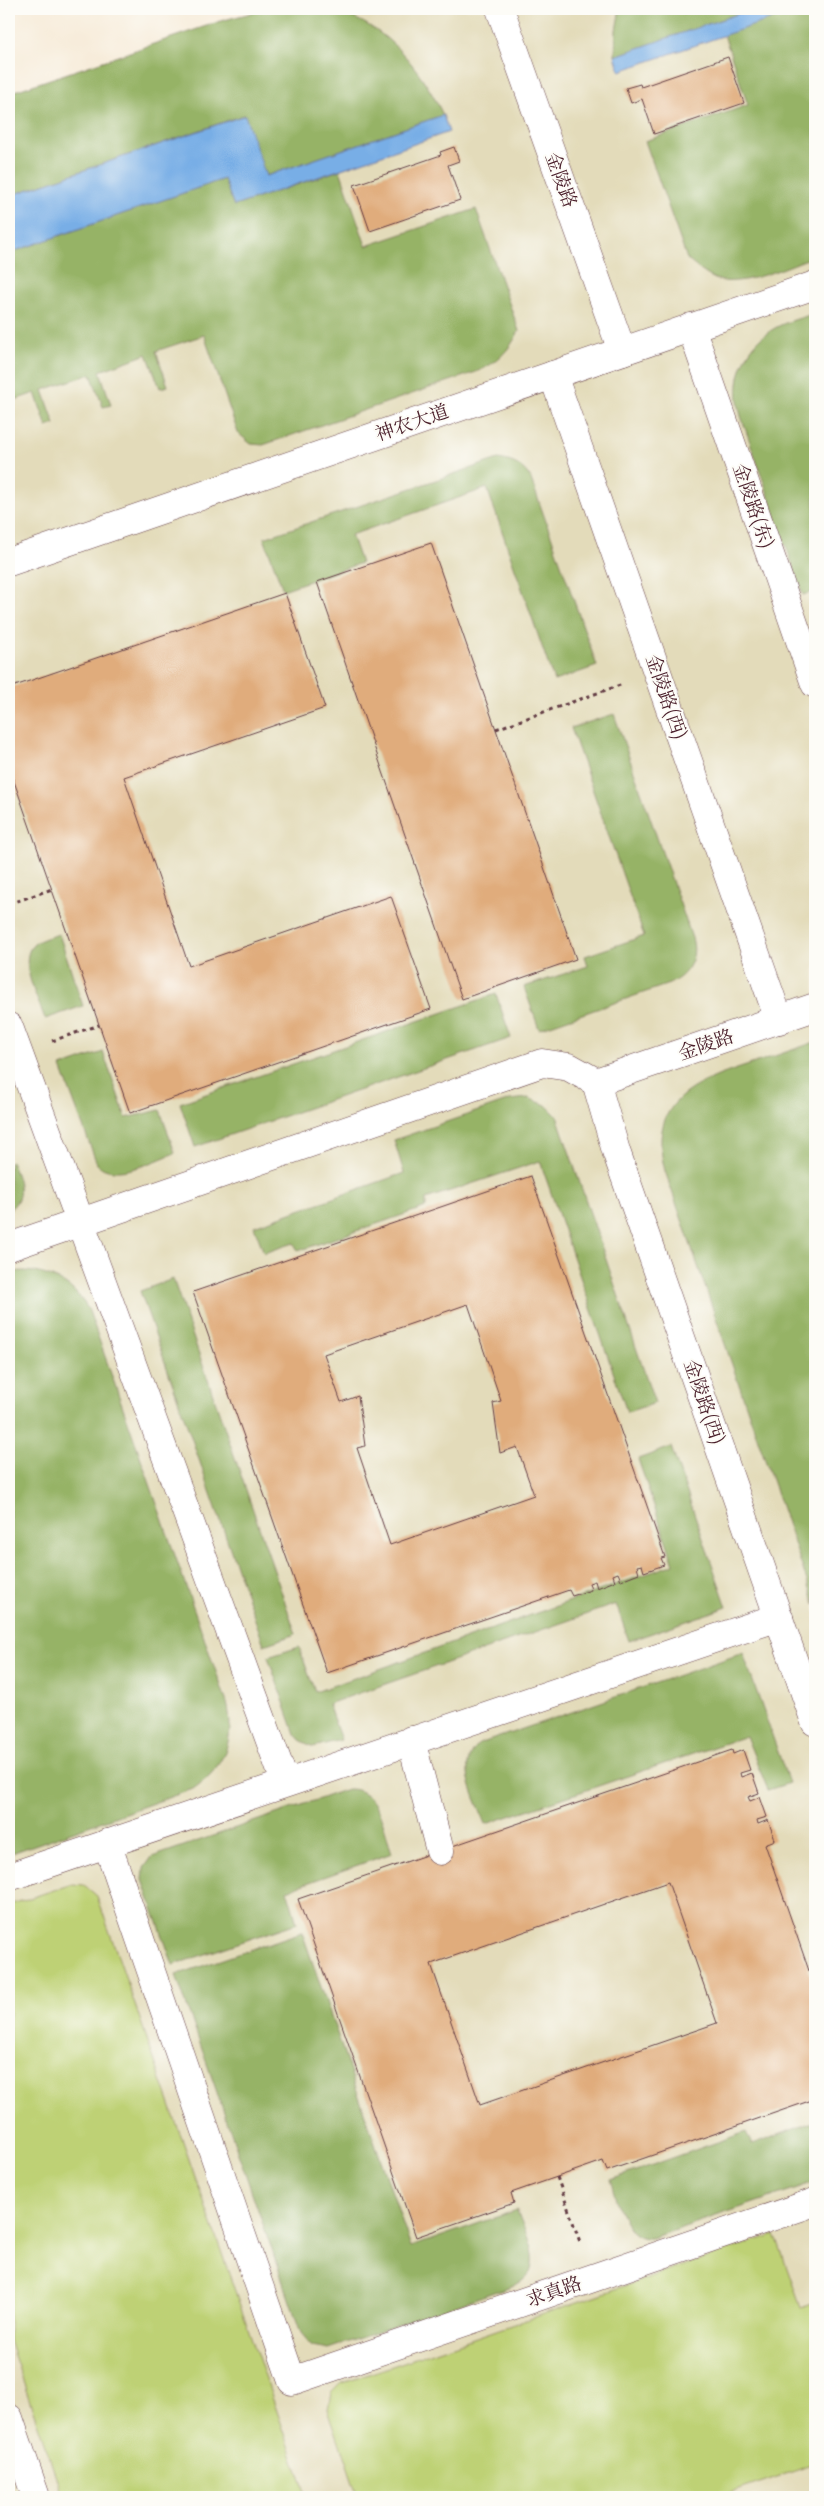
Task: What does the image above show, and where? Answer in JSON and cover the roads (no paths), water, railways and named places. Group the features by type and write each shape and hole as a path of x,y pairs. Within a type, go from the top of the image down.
{"lane":[{"name":"金陵路","path":"500,9 622,351"},
{"name":"神农大道","path":"9,562 815,284"},
{"name":"金陵路(东)","path":"691,327 815,684"},
{"name":"金陵路(西)","path":"553,375 779,1020"},
{"name":"金陵路","path":"596,1082 815,1007"},
{"path":"9,1027 285,1782"},
{"path":"9,1247 542,1063 569,1067 596,1082"},
{"name":"金陵路(西)","path":"596,1082 616,1152 815,1722"},
{"path":"9,1877 285,1782 779,1617"},
{"path":"411,1740 440,1851"},
{"name":"求真路","path":"107,1843 292,2381 815,2202"},
{"path":"9,2418 24,2484"}],"water":[{"path":"752,9 801,9 620,71 615,56"},
{"path":"245,115 266,176 443,115 449,132 234,206 224,179 9,253 9,196"}]}
